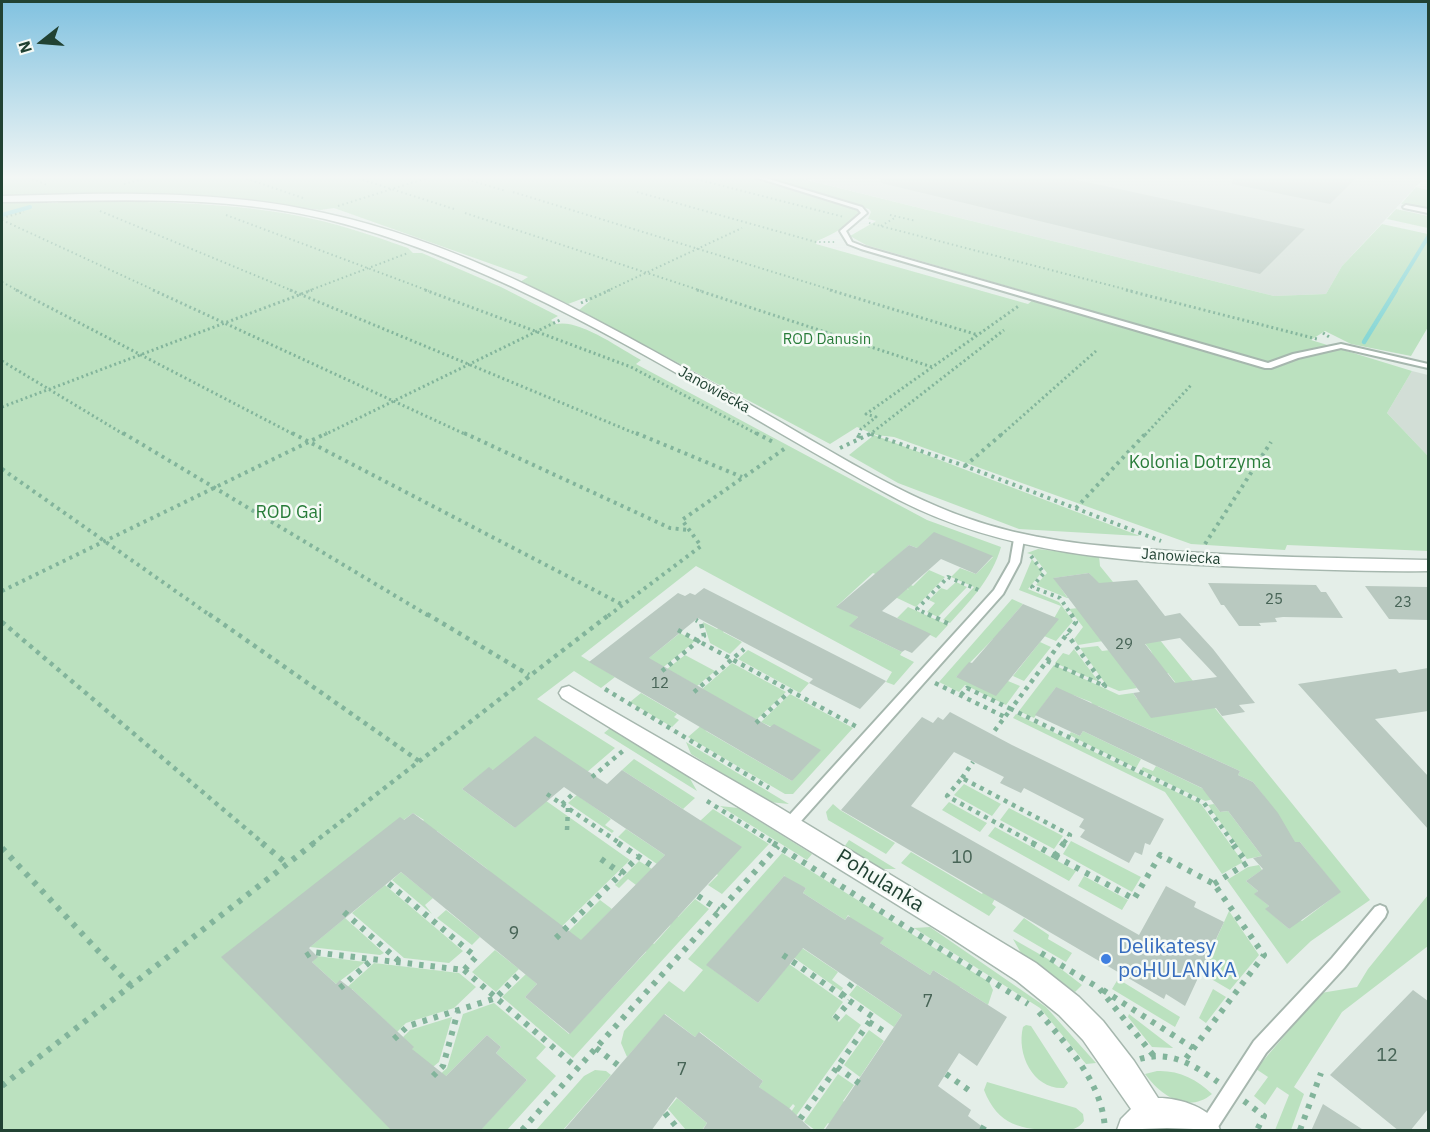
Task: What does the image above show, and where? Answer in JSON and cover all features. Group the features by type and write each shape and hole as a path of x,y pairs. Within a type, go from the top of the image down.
{"street":[{"name":"Janowiecka","path":"374,230 453,258 522,289 690,377 828,455 960,522 1019,538 1144,555 1428,566"},
{"name":"Pohulanka","path":"569,693 784,836 984,945 1048,989 1095,1033 1121,1066 1141,1122 1165,1113 1182,1116 1205,1131"}],"lane":[{"path":"845,230 843,231 850,243 1268,366 1296,356 1341,346 1428,366"},
{"path":"784,836 999,592 1015,562 1019,538"},
{"path":"1205,1131 1260,1047 1338,963 1380,912"}],"path":[{"path":"23,230 670,528 689,530"},
{"path":"144,230 743,477"},
{"path":"2,1086 529,675 701,546 682,520 786,447 631,367 266,230"},
{"path":"516,230 932,367"},
{"path":"635,230 978,335"},
{"path":"588,300 738,230"},
{"path":"772,230 816,242 850,243"},
{"path":"896,230 1341,346"},
{"path":"2,407 411,252"},
{"path":"2,282 138,355 623,605"},
{"path":"858,438 861,429 876,417 866,414 1021,304"},
{"path":"2,591 554,323"},
{"path":"828,455 858,438 871,434 1004,330"},
{"path":"1323,333 1329,336"},
{"path":"965,466 1096,351"},
{"path":"2,362 529,675"},
{"path":"1076,508 1192,384"},
{"path":"871,434 965,466 1157,538"},
{"path":"1204,544 1271,442"},
{"path":"2,469 419,761"},
{"path":"992,734 1076,622 1060,598 1032,587 1044,573 1030,556"},
{"path":"952,626 917,609 948,577 982,591"},
{"path":"662,671 704,636 701,623 696,620"},
{"path":"2,622 287,864"},
{"path":"678,630 860,728"},
{"path":"1047,661 1105,686 1067,634"},
{"path":"694,692 744,649"},
{"path":"928,691 935,682 1005,717"},
{"path":"961,695 967,688 1204,803 1247,863 1214,884"},
{"path":"605,689 774,791"},
{"path":"756,723 790,691"},
{"path":"852,736 868,719"},
{"path":"615,744 633,755"},
{"path":"592,777 624,750"},
{"path":"973,762 947,796 1134,899 1160,855 1214,884 1264,955 1184,1061"},
{"path":"962,778 1070,835 1055,856"},
{"path":"562,804 574,793"},
{"path":"547,794 654,867"},
{"path":"697,795 784,836 1036,1009 1102,1100 1106,1119 1104,1131"},
{"path":"567,830 568,808"},
{"path":"522,1131 784,836"},
{"path":"2,848 130,986"},
{"path":"556,938 639,856"},
{"path":"600,859 622,874"},
{"path":"388,883 476,957 464,970"},
{"path":"698,896 719,910"},
{"path":"344,912 400,962"},
{"path":"306,956 312,952 464,970 577,1068"},
{"path":"783,955 873,1017 800,1119"},
{"path":"339,988 374,958"},
{"path":"394,1039 408,1026 496,998 522,971"},
{"path":"842,996 854,982"},
{"path":"1099,988 1193,1048"},
{"path":"836,1019 850,1001"},
{"path":"433,1076 442,1066 459,1010"},
{"path":"869,1022 888,1035"},
{"path":"596,1048 619,1066"},
{"path":"1135,1061 1159,1056 1184,1061 1219,1083"},
{"path":"837,1067 863,1086"},
{"path":"1300,1131 1321,1073"},
{"path":"946,1074 969,1090"},
{"path":"1249,1105 1264,1116 1257,1131"},
{"path":"665,1113 679,1131"},
{"path":"982,1131 987,1121"}],"shaded area":[{"path":"1008,230 1376,230 1342,266 1326,294 1274,296"},
{"path":"1412,371 1428,375 1428,456 1387,413"}],"green space":[{"name":"ROD Gaj","path":"2,230 353,230 366,234 408,248 413,253 422,253 501,287 558,316 551,320 556,324 566,324 588,330 641,360 636,364 927,520 1001,547 992,569 980,588 950,623 943,620 974,587 951,577 960,568 976,574 993,557 917,548 909,545 885,567 883,577 873,573 837,606 858,617 850,627 854,624 859,631 902,652 900,655 914,662 894,685 886,682 892,672 696,566 581,656 615,677 601,688 574,671 537,699 615,748 586,773 489,768 462,789 515,828 542,798 630,860 552,936 486,868 437,831 433,835 419,824 424,820 413,813 222,957 392,1130 2,1130"},
{"path":"395,230 840,230 817,241 816,244 1028,304 1034,299 1257,366 1264,361 866,245 850,236 861,230 1008,230 1274,296 1326,294 1342,266 1376,230 1409,230 1428,234 1428,327 1411,356 1351,344 1325,331 1311,340 1412,371 1387,413 1428,456 1428,551 1287,545 1285,550 1191,544 894,437 876,435 857,427 830,444 579,310 590,301 584,298 568,304 520,282 528,277"},
{"path":"874,435 1140,536 1019,529 898,483 849,455"},
{"path":"1038,549 1099,556 1100,566 1370,900 1311,941 1287,964 1227,880 1248,867 1259,865 1262,870 1246,881 1258,891 1255,894 1269,906 1266,909 1289,929 1296,916 1302,921 1340,892 1300,842 1292,843 1253,782 1238,775 1240,771 1098,706 1096,709 1091,702 1073,695 1071,698 1055,690 1056,687 1034,718 1019,711 1054,665 1119,695 1133,693 1137,699 1175,682 1168,673 1161,674 1151,651 1089,573 1054,578 1067,597 1071,597 1067,598 1036,585 1047,573 1033,555 1027,553"},
{"path":"1032,559 1042,572 1028,589 1059,602 1073,621 1056,641 1044,636 1061,606 1019,590"},
{"path":"929,570 945,577 916,607 895,597 905,588 909,590 906,587 909,584 913,586"},
{"path":"956,582 967,587 938,617 927,612 935,603 929,600 941,588 947,590"},
{"path":"1012,599 1023,604 1000,631 999,641 993,639 956,677 1008,681 1020,686 1006,705 965,685 959,692 939,682"},
{"path":"908,607 948,625 936,638 897,618"},
{"path":"1078,608 1103,641 1078,645 1074,639 1083,627 1069,609"},
{"path":"703,622 717,629 720,627 725,629 723,632 742,642 730,654 710,643"},
{"path":"680,633 695,641 660,670 645,661"},
{"path":"1040,642 1051,647 1024,681 1013,676"},
{"path":"1098,646 1102,651 1110,650 1137,688 1119,691 1107,686 1080,648"},
{"path":"1074,649 1099,682 1055,663 1063,653 1069,655"},
{"path":"748,650 809,683 800,693 738,659"},
{"path":"685,655 715,671 697,686 667,669"},
{"path":"732,663 786,692 756,720 702,689"},
{"path":"641,693 677,714 674,717 679,720 672,727 630,702"},
{"path":"790,694 853,728 793,794 785,794 688,737 703,724 706,731 792,781 796,769 801,771 820,750 761,722"},
{"path":"1016,714 1201,804 1243,862 1222,874 1165,792 1013,718"},
{"path":"610,728 689,777 697,791 604,733"},
{"path":"1083,731 1141,759 1136,768 1069,735 1071,732 1080,736"},
{"path":"686,742 789,804 769,802 691,754"},
{"path":"634,759 695,798 683,809 622,770"},
{"path":"1156,766 1219,798 1205,801 1141,770 1143,767 1153,771"},
{"path":"964,784 1001,804 992,816 954,795"},
{"path":"577,795 611,819 605,825 614,831 612,833 568,803"},
{"path":"949,802 987,823 980,832 942,810"},
{"path":"833,804 895,843 886,854 828,820 826,812"},
{"path":"1214,804 1220,812 1228,811 1262,856 1247,859 1208,805"},
{"path":"720,806 738,808 812,854 807,860"},
{"path":"1009,808 1063,836 1054,849 1000,820"},
{"path":"713,809 769,844 722,894 708,885 718,875 712,871 726,857 731,860 727,856 737,846 742,848 700,821"},
{"path":"995,827 1076,871 1069,881 988,836"},
{"path":"626,829 665,855 657,864 618,837"},
{"path":"849,840 896,869 882,869 844,847"},
{"path":"1071,841 1141,877 1132,892 1063,854"},
{"path":"911,852 982,894 984,891 996,897 992,904 996,907 989,916 901,863"},
{"path":"782,853 989,982 993,990 988,1005 960,987 956,992 948,979 933,970 930,975 847,922 850,917 848,915 845,920 803,893 806,888 783,880 785,875 707,965 758,1003 789,964 843,1002 832,1017 839,1022 846,1014 861,1025 796,1116 791,1112 795,1106 793,1104 788,1110 759,1087 763,1081 700,1032 695,1037 665,1014 627,1057 621,1043 624,1031 669,981 684,992 703,970 688,959"},
{"path":"639,861 652,869 636,885 628,879 619,888 615,885"},
{"path":"401,872 433,898 425,905 432,914 392,880"},
{"path":"1084,876 1128,900 1122,910 1078,886"},
{"path":"385,885 463,951 449,963 404,958 352,913"},
{"path":"1428,895 1428,946 1342,1012 1294,1087 1304,1094 1291,1130 1275,1130 1289,1095 1277,1087 1265,1105 1254,1096 1268,1077 1256,1069 1321,993 1357,987 1368,969"},
{"path":"695,899 709,909 573,1058 502,997 526,974 537,984 525,997 569,1034 646,952 648,940 654,944 670,926 673,914 678,917"},
{"path":"600,900 612,909 576,946 559,941"},
{"path":"446,910 480,937 472,945 481,952 437,918"},
{"path":"1229,911 1259,955 1230,990 1201,973"},
{"path":"345,918 384,953 380,955 310,947"},
{"path":"1024,918 1049,935 1048,939 1072,953 1066,962 1013,931"},
{"path":"930,927 1046,1007 1096,1063 1086,1064 1040,1008 914,928"},
{"path":"1013,939 1048,959 1082,985 1075,992 1021,953"},
{"path":"802,948 838,972 832,980 843,988 841,991 786,952"},
{"path":"495,950 519,969 496,992 472,972"},
{"path":"317,956 365,962 336,984 312,962"},
{"path":"374,963 459,973 476,987 454,1008 406,1023 392,1037 394,1029 352,989 343,991"},
{"path":"1118,979 1180,1017 1175,1027 1112,989"},
{"path":"857,985 902,1015 894,1027 849,995"},
{"path":"1213,989 1226,997 1206,1023 1199,1018"},
{"path":"494,1003 546,1047 536,1058 556,1076 507,1130 480,1130 527,1080 496,1053 501,1047 487,1035 440,1082 436,1078 447,1068 463,1014"},
{"path":"1129,1014 1173,1048 1152,1047 1128,1017"},
{"path":"452,1017 439,1062 428,1071 403,1037 410,1030"},
{"path":"1031,1026 1068,1083 1064,1088 1044,1083 1030,1069 1022,1049 1023,1027"},
{"path":"869,1030 884,1041 860,1077 844,1065"},
{"path":"595,1070 606,1071 611,1075 563,1130 536,1130 584,1076"},
{"path":"1157,1071 1187,1076 1212,1094 1203,1100 1194,1102 1176,1100 1159,1089 1145,1074"},
{"path":"838,1074 854,1085 843,1101 850,1106 835,1128 828,1123 823,1130 815,1130 804,1122"},
{"path":"987,1082 1076,1108 1083,1114 1084,1121 1075,1128 1064,1130 1032,1129 1012,1124 996,1111 990,1102 984,1090"},
{"path":"677,1098 707,1123 702,1130 686,1130 668,1109"}],"building":[{"path":"1076,230 1304,230 1260,274"},
{"path":"934,532 993,556 976,574 941,559 882,611 931,634 912,653 905,650 902,652 849,626 858,617 836,607 909,545 917,548"},
{"path":"1089,573 1099,583 1137,580 1165,616 1180,613 1213,649 1255,703 1239,705 1245,712 1222,716 1216,708 1151,718 1133,693 1140,692 1053,578","holes":["1180,638 1217,677 1175,683 1145,644"]},
{"path":"1208,583 1316,585 1321,592 1326,592 1343,618 1283,617 1275,618 1277,622 1259,623 1261,626 1239,626 1224,605 1221,605"},
{"path":"1365,586 1428,587 1428,620 1389,619"},
{"path":"704,588 886,681 860,709 809,683 813,679 698,618 649,658 770,727 774,724 821,750 792,781 589,662 678,593 685,596 690,593 695,595"},
{"path":"1023,604 1059,619 996,696 956,677 969,662 972,663"},
{"path":"1428,668 1428,711 1375,719 1428,776 1428,829 1298,684 1396,669 1399,673"},
{"path":"1056,687 1240,771 1238,775 1253,782 1278,813 1295,842 1300,842 1341,892 1289,929 1265,909 1269,906 1254,894 1258,891 1246,881 1263,869 1253,858 1262,856 1228,811 1220,812 1202,788 1083,731 1080,736 1035,715"},
{"path":"950,712 1164,819 1150,845 1145,843 1142,855 1135,852 1129,863 1080,837 1085,830 1079,827 1084,819 1024,788 1021,793 1000,783 1004,777 954,752 911,806 1139,935 1166,886 1196,902 1194,907 1224,922 1185,1006 1166,994 1164,999 841,810 922,717 933,723 938,717 943,720"},
{"path":"535,736 607,784 622,770 742,847 570,1034 525,997 537,984 401,872 309,948 318,957 312,962 336,984 340,980 353,990 414,1047 412,1049 446,1076 487,1035 501,1047 496,1053 527,1080 480,1131 392,1131 221,957 400,817 404,820 413,813 581,940 665,855 564,787 515,828 462,789 489,767 493,770"},
{"path":"784,876 806,888 803,893 845,920 848,916 884,938 880,943 930,975 933,970 1007,1017 977,1066 959,1053 938,1086 971,1110 968,1116 988,1131 824,1131 902,1015 803,948 758,1003 706,965"},
{"path":"1413,990 1428,1001 1428,1109 1410,1131 1399,1131 1330,1075"},
{"path":"664,1014 695,1037 699,1032 763,1081 759,1087 789,1108 813,1131 702,1131 707,1123 676,1097 651,1131 563,1131"},
{"path":"1323,1104 1365,1131 1311,1131"}],"waterway":[{"path":"1395,291 1428,237"},
{"path":"1364,342 1396,290"}],"place":[{"name":"Delikatesy poHULANKA","path":"1106,959"}],"park label":[{"name":"ROD Danusin","path":"827,340"},
{"name":"Kolonia Dotrzyma","path":"1200,463"}]}
